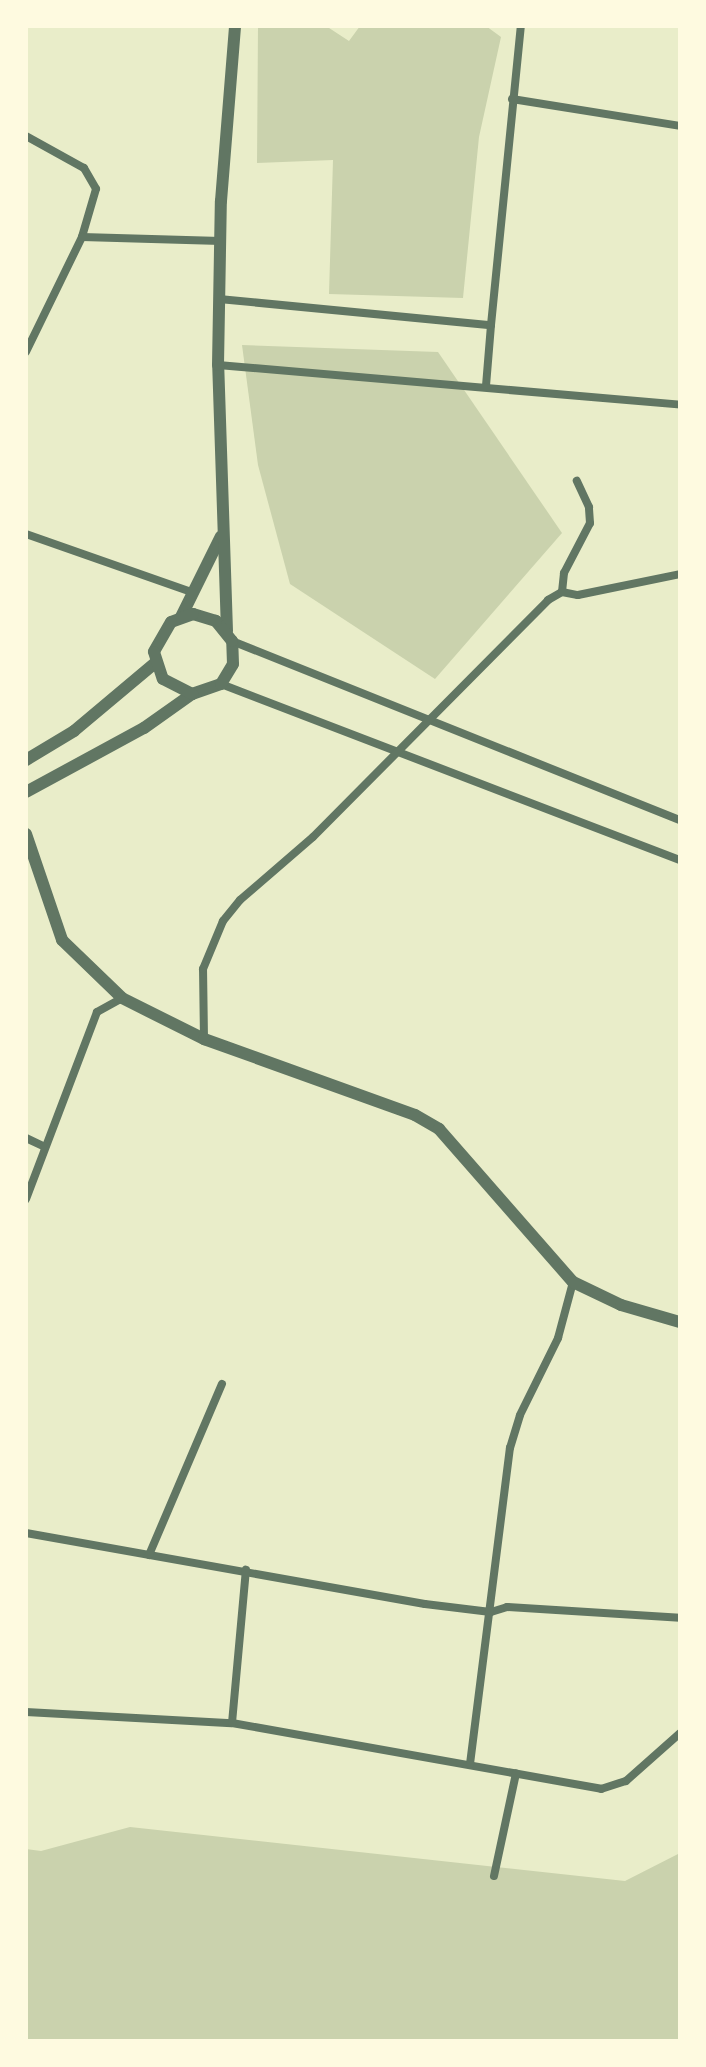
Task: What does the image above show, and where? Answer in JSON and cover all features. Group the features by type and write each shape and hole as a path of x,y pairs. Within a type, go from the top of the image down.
{"street":[{"path":"221,684 233,664 222,533 218,365 221,241 235,26"},
{"path":"486,386 521,26"},
{"path":"512,99 680,126"},
{"path":"26,136 84,168 96,189 82,237 30,335 26,352"},
{"path":"82,237 221,241"},
{"path":"219,299 491,325"},
{"path":"218,365 680,405"},
{"path":"204,1039 203,969 223,921 433,720 522,625 562,592 564,573 590,523 589,507 577,481"},
{"path":"192,694 163,679 155,663 157,640 181,617 222,533"},
{"path":"26,534 192,592"},
{"path":"562,592 578,595 680,574"},
{"path":"181,617 205,616 229,636 680,820"},
{"path":"26,760 74,731 155,663"},
{"path":"26,792 144,728 192,694 221,684 401,750 680,860"},
{"path":"26,834 62,940 122,998 152,1018 383,1100 439,1129 573,1282 621,1305 680,1322"},
{"path":"26,1199 43,1146 97,1012 122,998"},
{"path":"26,1138 43,1146"},
{"path":"470,1764 510,1448 520,1415 558,1338 573,1282"},
{"path":"149,1555 222,1384"},
{"path":"26,1533 491,1612 507,1607 680,1618"},
{"path":"232,1723 246,1570"},
{"path":"26,1712 232,1723 601,1789 626,1781 680,1733"},
{"path":"494,1876 516,1773"}],"green space":[{"path":"258,26 326,26 349,41 360,26 486,26 501,37 479,137 463,298 329,294 333,160 257,163"},
{"path":"242,345 438,352 562,533 435,679 290,584 258,465"},
{"path":"130,1827 625,1881 680,1853 680,2041 26,2041 26,1849 41,1851"}]}
